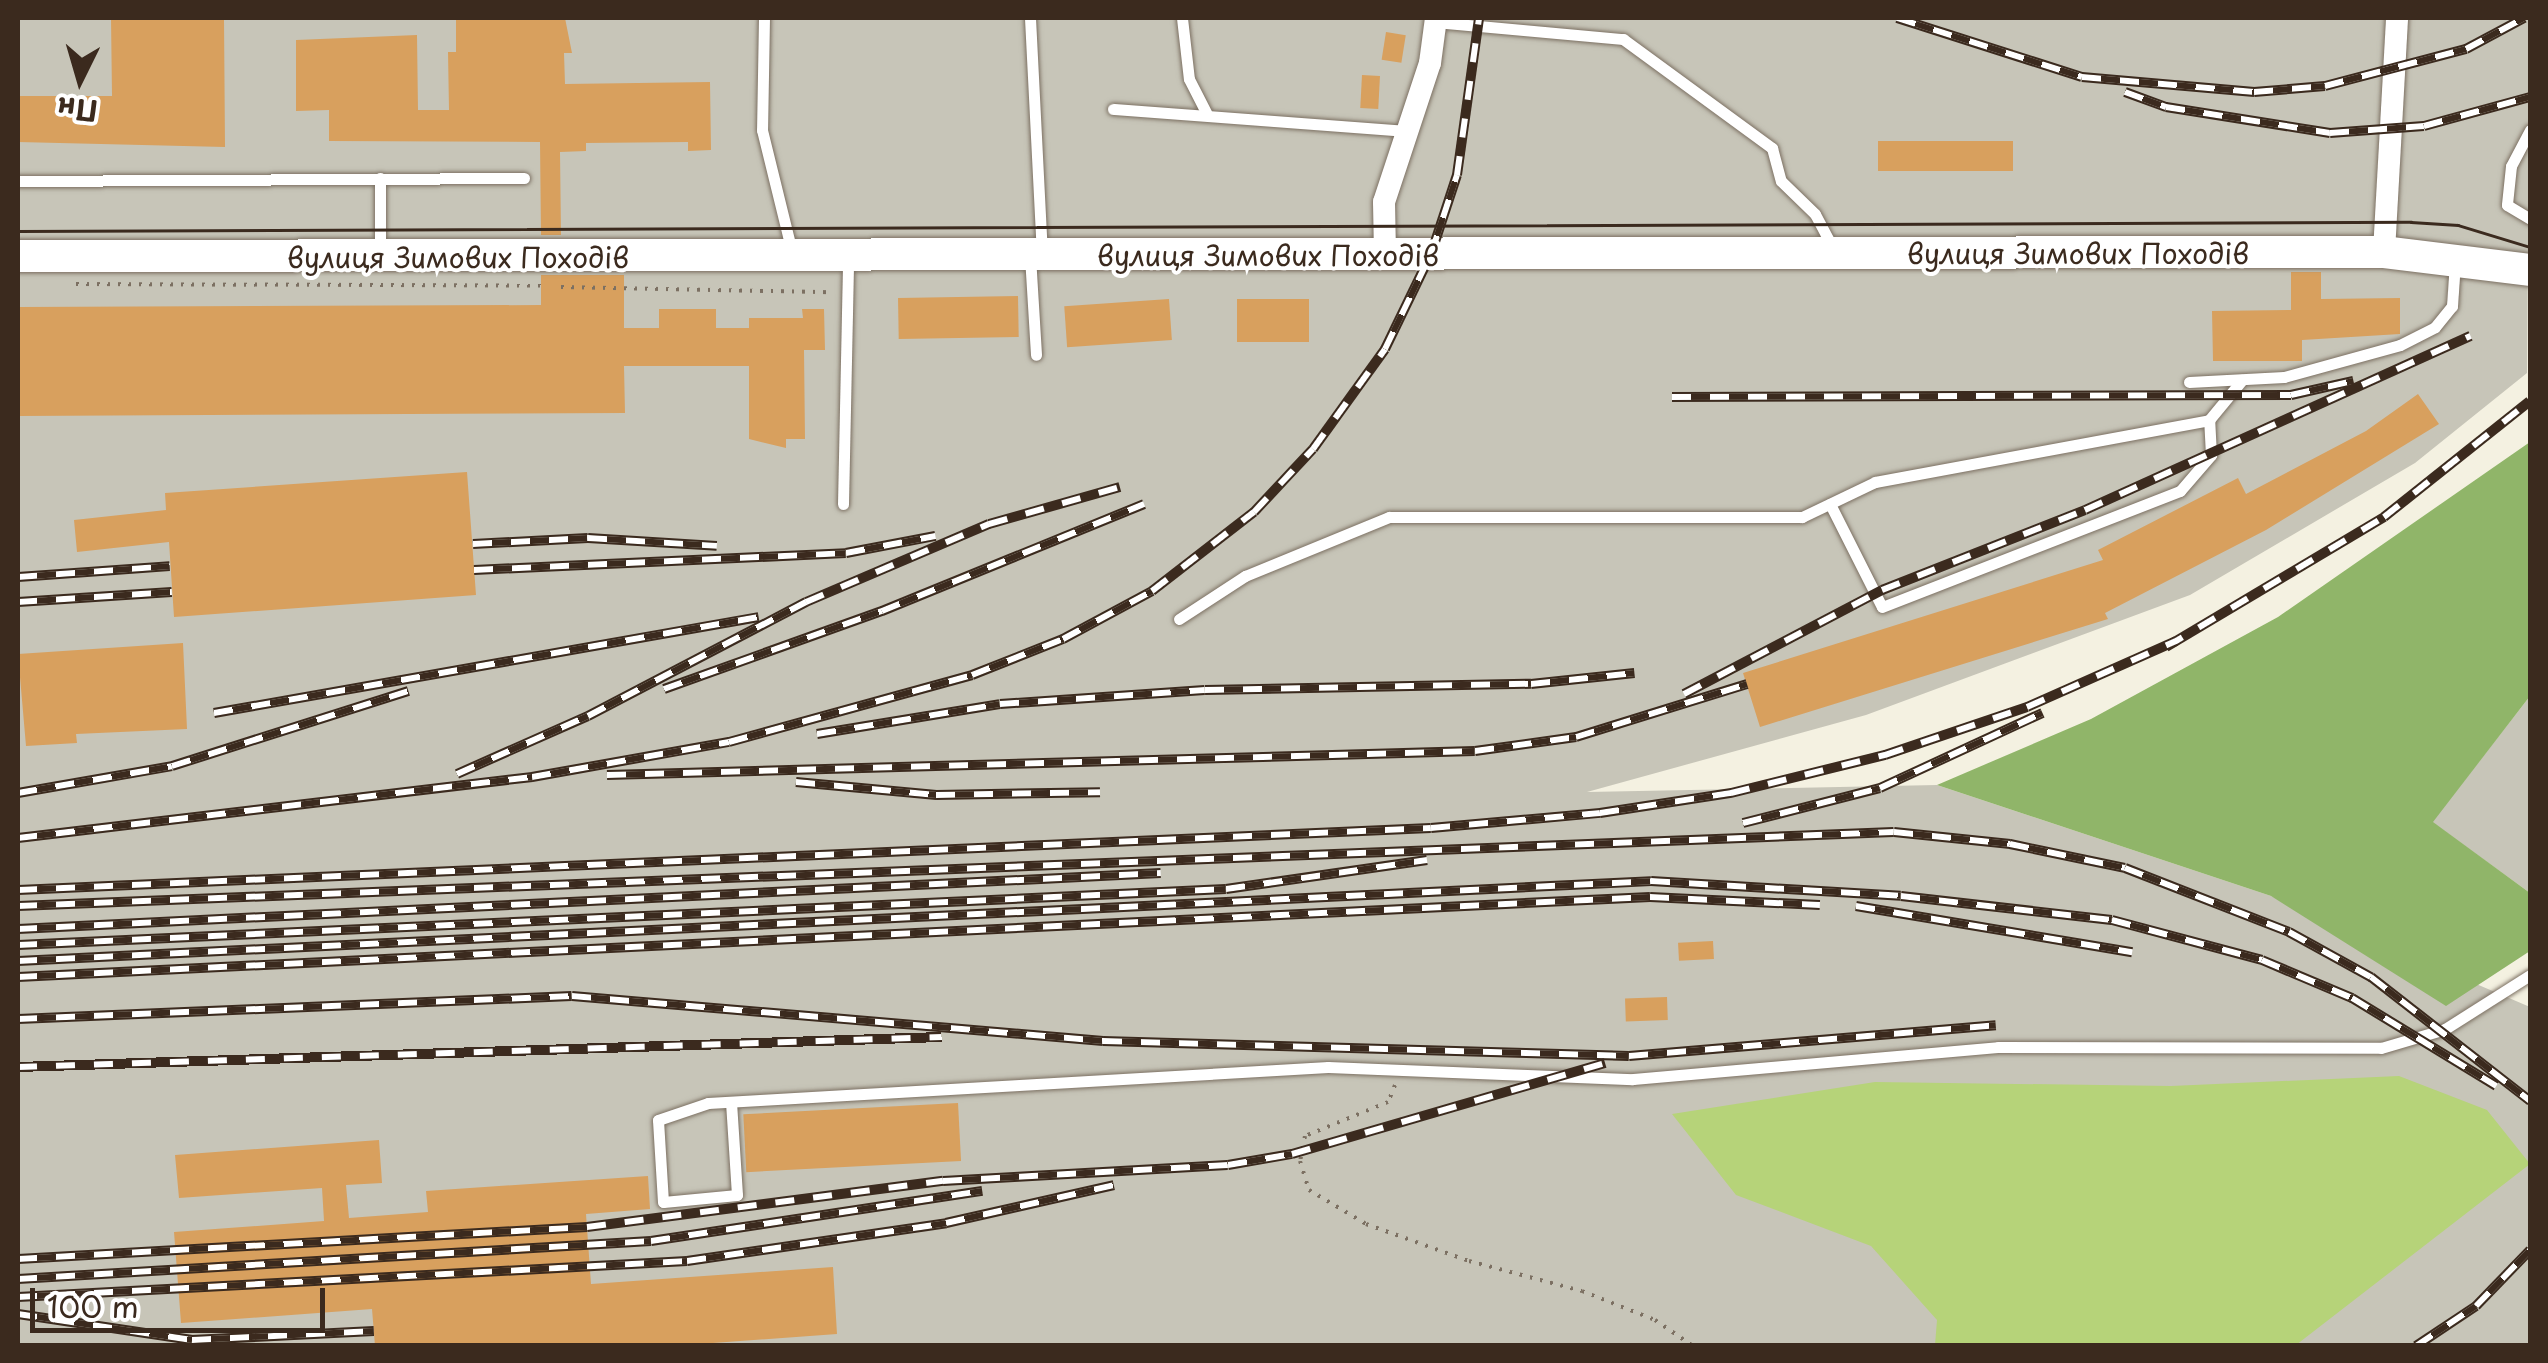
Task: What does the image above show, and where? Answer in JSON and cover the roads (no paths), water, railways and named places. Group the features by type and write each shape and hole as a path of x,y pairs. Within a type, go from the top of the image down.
{"main road":[{"name":"вулиця Зимових Походів","path":"18,256 2384,252 2456,258 2526,273"}],"street":[{"path":"2384,252 2397,18"},
{"path":"1385,254 1384,202 1408,130 1436,20"}],"lane":[{"path":"764,18 762,130 792,256"},
{"path":"1030,18 1036,355"},
{"path":"1182,18 1190,80 1206,112"},
{"path":"1436,20 1623,39 1772,148 1780,181 1815,214 1836,253"},
{"path":"1113,109 1206,112 1408,130"},
{"path":"2530,130 2511,166 2507,205 2530,220"},
{"path":"380,178 380,258"},
{"path":"18,181 524,178"},
{"path":"843,504 848,256"},
{"path":"2189,382 2242,380 2324,367 2400,345 2434,327 2452,306 2456,258"},
{"path":"1180,619 1245,576 1389,516 1802,518 1875,482 2209,420 2242,380"},
{"path":"1830,504 1882,607 2180,491 2210,454 2209,420"},
{"path":"731,1102 736,1196 663,1202 658,1120 731,1102 1308,1068 1400,1075 1633,1079 1998,1047 2381,1048 2445,1029 2530,975"}],"tram line":[{"path":"18,231 2411,222 2458,225 2530,247"}],"railway":[{"path":"18,838 532,777 729,742 972,675 1063,639 1152,591 1254,512 1313,449 1385,349 1431,254 1457,175 1479,18"},
{"path":"1897,18 2082,77 2254,92 2325,86 2466,49 2524,18"},
{"path":"2125,92 2166,107 2330,133 2424,126 2530,97"},
{"path":"1684,694 1882,590 2085,510 2471,336"},
{"path":"1672,397 2291,395 2353,381"},
{"path":"2166,647 2384,517 2530,401"},
{"path":"457,774 588,716 806,602 989,524 1120,487"},
{"path":"664,689 882,611 1144,504"},
{"path":"474,570 846,553 935,536"},
{"path":"473,544 588,538 717,546"},
{"path":"18,577 170,566"},
{"path":"18,602 172,592"},
{"path":"214,713 759,617"},
{"path":"18,890 1431,828 1600,813 1731,793 1885,755 2027,707 2176,641"},
{"path":"817,734 1000,704 1205,690 1531,684 1634,673"},
{"path":"607,775 1475,751 1576,737 1747,684"},
{"path":"18,793 172,766 408,691"},
{"path":"1743,823 1880,788 2042,713"},
{"path":"796,782 936,795 1100,792"},
{"path":"18,906 1894,832 2010,844 2125,868 2289,932 2371,977 2530,1101"},
{"path":"18,945 1226,889 1427,860"},
{"path":"18,929 1161,873"},
{"path":"18,961 1651,881 1901,896 2112,920 2262,960 2352,998 2496,1086"},
{"path":"18,977 1650,897 1820,905"},
{"path":"1856,906 2132,952"},
{"path":"18,1019 572,996 1103,1041 1629,1056 1996,1025"},
{"path":"18,1067 942,1037"},
{"path":"18,1259 587,1227 943,1181 1228,1165 1292,1154 1605,1063"},
{"path":"18,1297 687,1261 946,1223 1114,1185"},
{"path":"18,1279 651,1241 982,1191"},
{"path":"2416,1346 2476,1306 2530,1250"},
{"path":"18,1314 192,1340 374,1331"}]}
